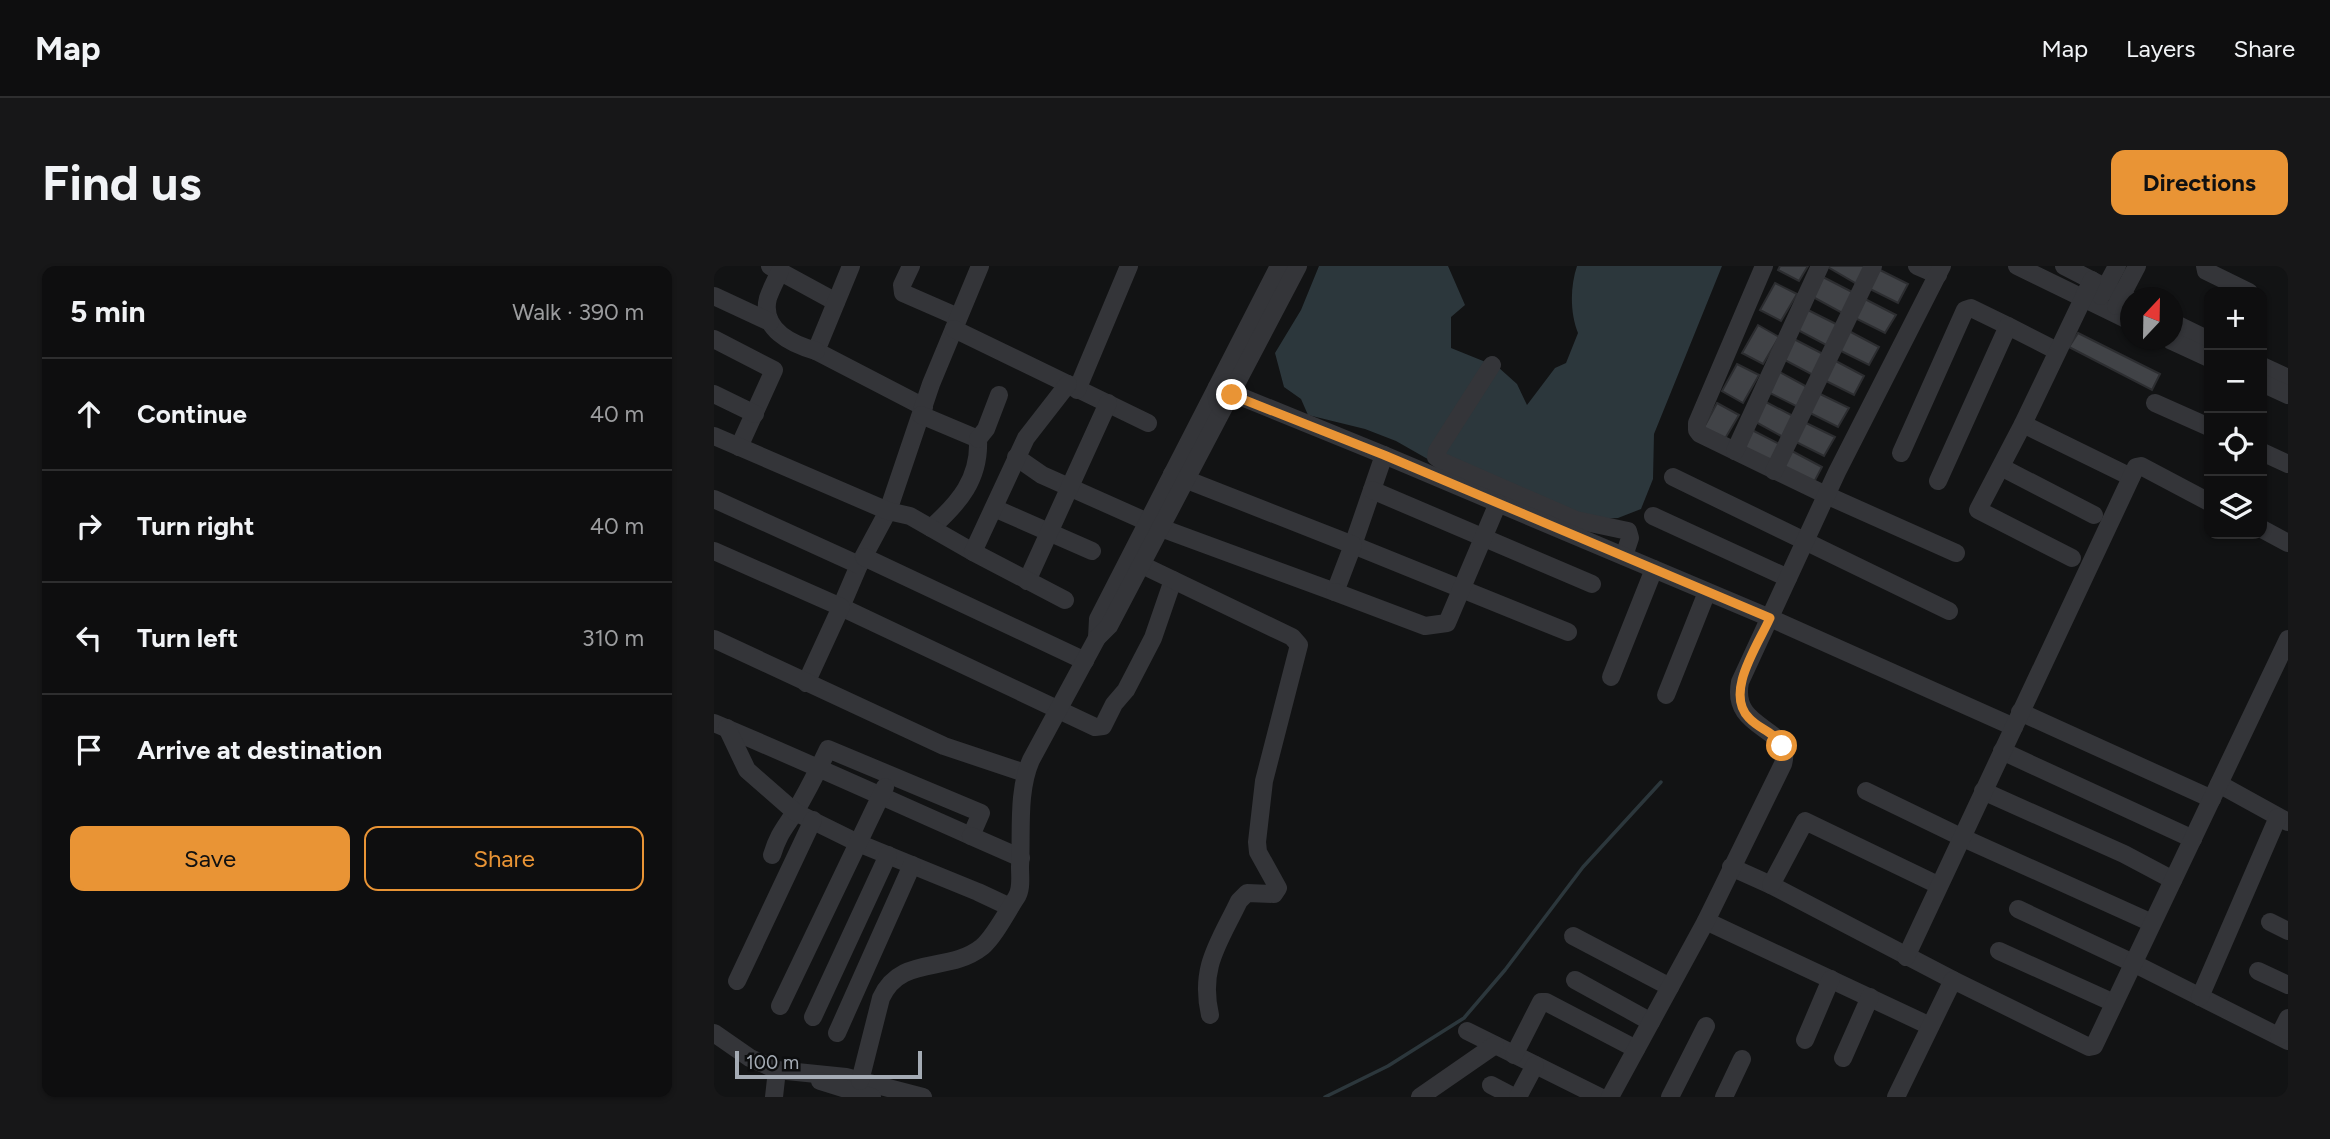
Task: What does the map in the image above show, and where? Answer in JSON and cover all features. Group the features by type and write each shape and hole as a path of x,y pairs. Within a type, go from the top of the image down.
{"street":[{"path":"816,351 851,266"},
{"path":"911,266 902,285 903,293 1072,387 1148,423"},
{"path":"806,683 887,511 922,411 979,266"},
{"path":"973,552 1026,438 1072,387 1129,266"},
{"path":"1097,638 1098,619 1180,478 1224,391 1279,266"},
{"path":"1224,391 1298,266"},
{"path":"1765,266 1696,427 1700,434 1774,471 1956,553"},
{"path":"1735,452 1820,266"},
{"path":"1774,471 1873,266"},
{"path":"1466,1031 1599,1096 1636,1049 1706,920 1785,757 1776,737 1746,715 1739,696 1741,682 1826,495 1940,271 1917,266"},
{"path":"2017,266 2120,316"},
{"path":"2064,266 2112,290"},
{"path":"2097,306 2112,290 2117,266"},
{"path":"2072,558 1978,510 2023,425 2057,351 2137,266"},
{"path":"2205,266 2206,271 2239,287"},
{"path":"770,322 767,306 775,269 836,302"},
{"path":"714,296 770,322 784,338 794,344 816,351 922,411 978,439"},
{"path":"1901,453 1965,310 1971,308 2057,351"},
{"path":"1938,481 2008,326"},
{"path":"2183,327 2204,338"},
{"path":"714,338 773,368 773,375 739,447"},
{"path":"2183,346 2204,356"},
{"path":"1492,365 1437,451 1436,457 1576,520 1628,531 1630,538 1624,556"},
{"path":"2267,368 2288,378"},
{"path":"2267,385 2288,395"},
{"path":"1224,391 2017,719 2283,820 2200,997"},
{"path":"714,394 755,414"},
{"path":"931,528 965,493 978,439 989,423 999,395"},
{"path":"1027,581 1108,403"},
{"path":"2155,403 2204,425"},
{"path":"2023,425 2131,477"},
{"path":"714,436 887,511 910,516 1065,600"},
{"path":"2267,454 2288,464"},
{"path":"1335,592 1384,455"},
{"path":"1016,457 1042,475 1155,525 1415,623 1432,626 1447,623 1450,618 1498,503"},
{"path":"1906,957 2136,467 2141,466 2204,499"},
{"path":"2001,467 2094,515"},
{"path":"1673,477 1949,611"},
{"path":"1180,478 1568,632"},
{"path":"1372,490 1592,584"},
{"path":"714,499 862,561 1085,661"},
{"path":"994,508 1092,551"},
{"path":"1653,516 1788,578"},
{"path":"860,1081 881,999 887,986 898,975 909,970 960,960 983,946 1019,894 1025,773 1097,638 1110,626 1142,565 1155,525"},
{"path":"2267,532 2288,543"},
{"path":"714,551 841,607 1095,727 1103,726 1114,704 1126,690 1153,638 1173,580"},
{"path":"1142,565 1292,637 1299,645 1264,781 1256,842 1258,852 1278,888 1274,894 1247,893 1239,901 1209,965 1206,998 1210,1015"},
{"path":"1611,677 1654,569"},
{"path":"1666,695 1707,592"},
{"path":"714,639 944,746 1025,773"},
{"path":"1731,867 1771,885 1906,957 2091,1047 2288,639"},
{"path":"720,725 1021,858"},
{"path":"720,725 747,769 795,812 859,843 1010,907"},
{"path":"772,855 778,835 795,812 828,749 981,813 971,836"},
{"path":"2002,751 2193,839"},
{"path":"780,1006 890,775"},
{"path":"1866,791 2152,923"},
{"path":"1983,791 2124,854 2173,880"},
{"path":"737,981 813,820"},
{"path":"1771,885 1805,821 1938,885"},
{"path":"813,1017 887,855"},
{"path":"837,1033 912,864"},
{"path":"2018,909 2133,963 2283,1039 2288,1018"},
{"path":"1706,920 1930,1026"},
{"path":"2270,922 2288,930"},
{"path":"1573,936 1670,987"},
{"path":"1999,951 2114,1003"},
{"path":"2258,971 2288,985"},
{"path":"1805,1040 1830,979"},
{"path":"1575,980 1651,1021"},
{"path":"1896,1097 1953,980"},
{"path":"1843,1058 1870,998"},
{"path":"1514,1055 1541,1002 1546,1002 1636,1049"},
{"path":"1670,1097 1706,1026"},
{"path":"714,1033 750,1058 777,1070 846,1077 923,1097"},
{"path":"1420,1097 1495,1045"},
{"path":"1724,1097 1742,1059"},
{"path":"1491,1085 1516,1097 1535,1065"},
{"path":"774,1097 777,1070"},
{"path":"804,1074 872,1097"}],"shaded area":[{"path":"1319,266 1448,266 1465,305 1451,317 1451,348 1498,367 1517,384 1527,405 1555,368 1566,363 1578,333 1572,300 1577,266 1722,266 1654,434 1653,479 1641,509 1618,518 1597,519 1454,474 1396,441 1365,429 1308,415 1301,399 1284,387 1275,353 1301,310"}],"building":[{"path":"1780,266 1808,266 1799,281 1778,270"},
{"path":"1826,266 1867,266 1857,284"},
{"path":"1876,268 1908,284 1898,303 1866,287"},
{"path":"1823,277 1856,294 1844,314 1813,297"},
{"path":"1775,283 1797,294 1781,321 1760,310"},
{"path":"1863,298 1896,315 1885,333 1853,317"},
{"path":"1806,309 1840,326 1828,346 1796,329"},
{"path":"1758,325 1779,337 1763,364 1742,353"},
{"path":"1847,330 1879,347 1869,365 1837,349"},
{"path":"2078,333 2160,374 2152,390 2069,347"},
{"path":"1792,338 1825,355 1813,375 1781,358"},
{"path":"1832,359 1864,376 1854,395 1822,379"},
{"path":"1737,364 1759,375 1743,403 1722,391"},
{"path":"1776,370 1809,388 1798,407 1766,391"},
{"path":"1816,392 1849,408 1838,427 1806,411"},
{"path":"1762,400 1795,417 1783,437 1752,420"},
{"path":"1717,403 1739,415 1723,442 1702,431"},
{"path":"1802,421 1835,437 1824,456 1792,440"},
{"path":"1750,429 1783,446 1771,466 1739,449"},
{"path":"1790,450 1822,467 1812,486 1780,469"}],"waterway":[{"path":"1325,1097 1388,1066 1464,1018 1505,970 1583,867 1661,782"}],"route":[{"path":"1232,395 1384,455 1770,618 1741,682 1739,696 1743,710 1751,720 1776,737 1782,746"}]}
